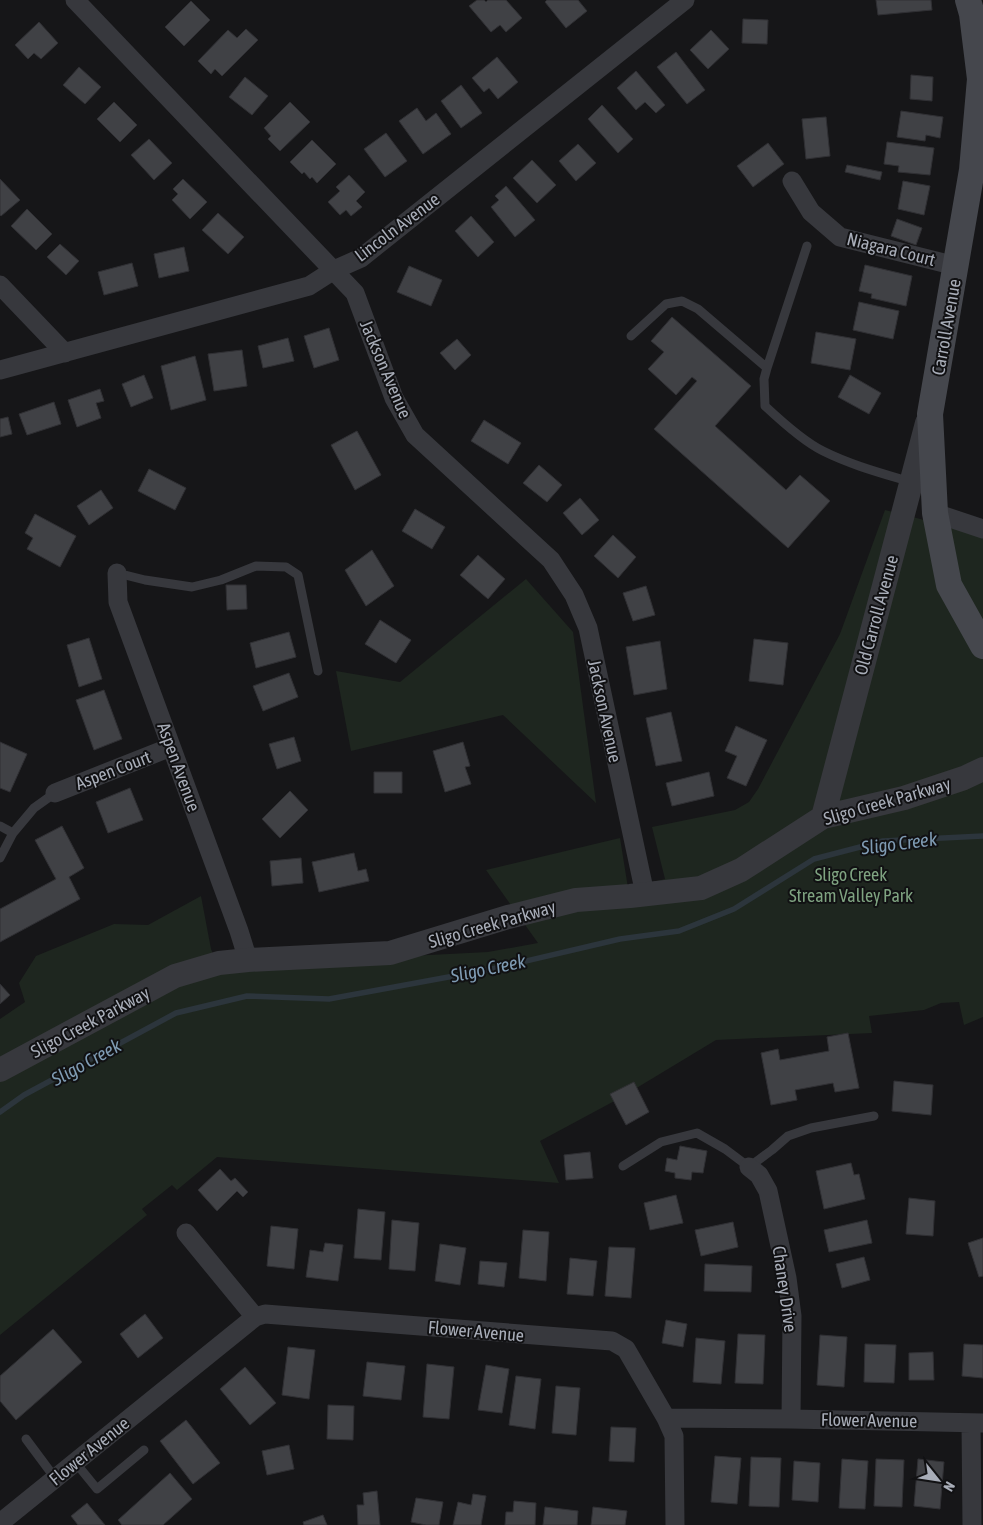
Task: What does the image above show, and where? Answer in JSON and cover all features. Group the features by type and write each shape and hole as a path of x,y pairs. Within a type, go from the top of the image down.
{"main road":[{"name":"Carroll Avenue","path":"968,0 972,14 980,79 972,170 930,414 935,512 949,585 983,646"}],"street":[{"name":"Jackson Avenue","path":"75,0 354,293 394,398 415,436 551,560 574,595 588,628 644,894"},
{"name":"Lincoln Avenue","path":"0,370 309,286 334,270 361,258 685,0"},
{"name":"Niagara Court","path":"792,181 811,212 840,237 956,266"},
{"path":"0,285 65,352"},
{"name":"Old Carroll Avenue","path":"823,817 930,414"},
{"path":"935,512 983,529"},
{"name":"Aspen Avenue","path":"117,573 118,602 248,960"},
{"name":"Aspen Court","path":"55,792 171,747"},
{"name":"Sligo Creek Parkway","path":"0,1070 175,976 219,963 390,953 508,917 576,900 701,888 741,870 823,817 904,798 964,778 983,769"},
{"name":"Chaney Drive","path":"748,1167 760,1176 768,1191 787,1278 792,1316 791,1418"},
{"path":"186,1233 255,1317"},
{"name":"Flower Avenue","path":"0,1523 255,1317 265,1314 612,1342 626,1349 666,1418 791,1418 977,1423"},
{"path":"666,1418 674,1436 675,1525"},
{"path":"972,1525 977,1423"}],"lane":[{"path":"807,246 764,378 765,406 781,421 821,450 846,462 911,482"},
{"path":"631,336 666,304 682,301 698,309 767,368"},
{"path":"117,573 145,580 192,587 221,580 256,566 286,567 298,575 318,671"},
{"path":"0,858 13,833 34,808 55,792"},
{"path":"0,826 13,833"},
{"path":"623,1166 660,1142 696,1134 725,1149 748,1167 788,1136 811,1128 874,1116"},
{"path":"26,1439 55,1478"},
{"path":"75,1462 97,1489 144,1450"}],"green space":[{"name":"Sligo Creek Stream Valley Park","path":"885,510 983,535 983,1017 964,1025 959,1002 941,1003 924,1010 869,1016 872,1033 716,1040 620,1098 540,1141 559,1183 217,1157 177,1190 172,1185 142,1209 147,1215 0,1335 0,1019 25,1002 19,983 36,956 114,924 148,925 201,896 211,949 218,967 488,952 538,943 486,870 620,838 628,888 665,879 652,827 735,810 749,802 758,789 840,634"},
{"path":"526,579 573,632 596,803 503,715 351,751 336,671 400,682"}],"building":[{"path":"477,0 484,0 486,2 488,0 506,0 522,18 506,32 500,25 491,32 469,6"},
{"path":"547,0 578,0 587,11 566,28 545,2"},
{"path":"876,0 931,0 932,10 878,15"},
{"path":"191,1 210,20 184,46 165,27"},
{"path":"743,19 768,20 767,44 742,43"},
{"path":"39,22 58,43 41,59 34,53 28,59 15,45"},
{"path":"246,29 258,40 222,76 215,69 211,74 198,61 228,30 237,38"},
{"path":"711,30 729,49 708,69 690,50"},
{"path":"676,52 705,90 687,104 657,67"},
{"path":"497,57 518,82 498,99 489,88 484,92 472,78"},
{"path":"79,67 101,87 85,104 63,85"},
{"path":"636,71 665,105 656,113 645,102 636,110 617,88"},
{"path":"911,75 933,77 932,101 910,99"},
{"path":"245,77 268,96 252,115 229,97"},
{"path":"461,85 482,113 461,128 441,101"},
{"path":"114,102 137,125 120,142 97,119"},
{"path":"290,102 310,122 280,151 268,139 271,136 264,128"},
{"path":"602,105 633,139 618,153 588,119"},
{"path":"417,108 426,121 436,113 451,134 423,154 399,121"},
{"path":"901,111 943,117 940,138 926,135 925,141 897,137"},
{"path":"826,117 830,156 806,159 802,119"},
{"path":"386,133 407,161 385,177 364,149"},
{"path":"149,139 172,163 154,180 131,155"},
{"path":"312,140 336,164 317,183 304,172 302,174 290,162"},
{"path":"887,142 934,148 930,175 898,172 899,166 884,164"},
{"path":"768,143 784,164 753,187 737,166"},
{"path":"578,144 596,163 576,181 559,161"},
{"path":"532,160 556,185 537,203 513,178"},
{"path":"847,165 882,172 880,180 845,172"},
{"path":"349,175 365,192 356,201 362,207 351,216 346,210 340,215 328,202 340,191 336,187"},
{"path":"0,179 20,200 1,216 0,215"},
{"path":"183,179 207,202 190,219 172,200 178,194 173,189"},
{"path":"903,181 930,186 924,215 898,209"},
{"path":"506,186 535,220 515,237 491,207 499,200 495,196"},
{"path":"27,209 52,234 36,250 11,226"},
{"path":"218,213 244,237 228,254 202,230"},
{"path":"471,216 494,242 478,257 455,231"},
{"path":"897,219 922,228 916,245 891,236"},
{"path":"60,244 79,261 66,275 47,257"},
{"path":"184,247 189,271 159,278 154,254"},
{"path":"132,263 138,286 104,295 98,272"},
{"path":"865,265 912,276 906,306 871,298 872,294 859,291"},
{"path":"409,266 442,280 431,306 397,292"},
{"path":"859,302 899,311 893,339 853,330"},
{"path":"672,317 751,386 715,426 786,490 800,475 830,501 788,548 654,429 697,381 692,377 676,395 648,369 664,352 651,341"},
{"path":"329,328 339,360 314,368 304,336"},
{"path":"816,332 856,339 850,370 811,363"},
{"path":"288,338 294,361 263,368 258,346"},
{"path":"457,339 471,355 455,370 440,353"},
{"path":"242,350 247,386 214,391 208,354"},
{"path":"195,356 206,400 171,410 161,366"},
{"path":"144,375 153,398 131,407 122,384"},
{"path":"850,375 881,393 869,414 838,397"},
{"path":"100,389 104,401 96,403 101,418 77,427 68,400"},
{"path":"54,402 61,424 27,435 19,414"},
{"path":"8,417 12,434 0,437 0,419"},
{"path":"484,420 521,443 508,464 471,441"},
{"path":"357,431 381,475 355,490 331,445"},
{"path":"539,465 562,485 547,502 523,483"},
{"path":"149,469 186,488 175,510 138,491"},
{"path":"101,490 113,508 89,525 77,506"},
{"path":"580,498 599,520 582,535 563,513"},
{"path":"415,509 445,527 432,549 402,531"},
{"path":"35,514 76,536 60,567 27,549 33,538 25,533"},
{"path":"613,535 636,557 618,578 594,556"},
{"path":"372,550 394,586 366,606 345,570"},
{"path":"478,555 505,579 488,599 460,575"},
{"path":"226,585 246,585 247,609 227,610"},
{"path":"646,586 655,615 633,621 623,593"},
{"path":"380,620 411,640 396,663 365,644"},
{"path":"289,632 296,657 256,668 250,643"},
{"path":"89,638 102,679 79,687 67,645"},
{"path":"754,639 788,643 783,685 749,681"},
{"path":"660,641 667,689 634,695 626,647"},
{"path":"289,673 298,697 263,711 253,686"},
{"path":"104,690 122,739 94,750 76,700"},
{"path":"671,712 682,761 656,766 646,718"},
{"path":"736,726 767,740 746,786 727,778 737,756 725,751"},
{"path":"294,737 301,761 277,769 269,744"},
{"path":"0,742 27,754 10,792 0,788"},
{"path":"463,742 470,766 465,767 471,784 445,792 433,751"},
{"path":"374,772 402,772 402,793 374,793"},
{"path":"709,772 714,796 672,806 666,783"},
{"path":"130,788 143,820 108,833 96,802"},
{"path":"290,791 308,810 280,838 262,819"},
{"path":"62,826 84,868 69,877 80,899 0,942 0,909 56,879 35,840"},
{"path":"354,853 358,871 366,869 369,881 319,892 312,862"},
{"path":"301,858 303,883 272,886 270,861"},
{"path":"0,984 10,995 0,1004"},
{"path":"848,1033 859,1088 835,1092 833,1083 795,1090 797,1100 771,1105 761,1053 778,1049 780,1060 829,1051 827,1037"},
{"path":"894,1081 933,1085 931,1115 892,1111"},
{"path":"634,1082 649,1112 626,1125 610,1094"},
{"path":"680,1146 707,1151 703,1173 692,1172 691,1180 675,1178 675,1173 665,1171 667,1158 677,1160"},
{"path":"590,1152 593,1178 566,1180 564,1155"},
{"path":"851,1163 854,1175 859,1174 865,1199 824,1209 816,1171"},
{"path":"220,1169 231,1181 235,1178 248,1192 243,1197 237,1191 217,1211 198,1190"},
{"path":"676,1195 683,1223 650,1230 644,1203"},
{"path":"909,1198 935,1201 933,1236 906,1234"},
{"path":"358,1209 385,1212 381,1260 354,1258"},
{"path":"392,1220 419,1223 415,1271 389,1269"},
{"path":"867,1220 872,1243 829,1252 824,1230"},
{"path":"733,1222 738,1247 701,1256 695,1230"},
{"path":"271,1226 298,1229 294,1269 267,1266"},
{"path":"523,1230 549,1232 546,1281 519,1278"},
{"path":"983,1238 983,1276 979,1277 968,1243"},
{"path":"325,1243 343,1245 338,1281 306,1277 310,1250 323,1252"},
{"path":"440,1244 466,1248 460,1285 435,1281"},
{"path":"609,1247 635,1248 631,1298 605,1296"},
{"path":"864,1257 870,1280 842,1288 836,1264"},
{"path":"570,1258 597,1261 593,1296 567,1294"},
{"path":"480,1261 507,1263 504,1287 478,1284"},
{"path":"705,1264 752,1266 751,1292 704,1291"},
{"path":"145,1314 163,1338 138,1358 120,1334"},
{"path":"666,1320 687,1324 683,1347 662,1343"},
{"path":"53,1329 82,1362 16,1420 0,1401 0,1376"},
{"path":"738,1334 765,1335 763,1384 735,1383"},
{"path":"820,1335 847,1337 844,1387 817,1385"},
{"path":"696,1338 725,1341 721,1384 693,1382"},
{"path":"865,1344 896,1345 894,1383 864,1382"},
{"path":"964,1344 983,1345 983,1378 962,1376"},
{"path":"288,1347 315,1350 309,1399 282,1395"},
{"path":"933,1352 934,1380 909,1380 909,1353"},
{"path":"367,1362 405,1366 401,1400 363,1396"},
{"path":"427,1364 454,1367 449,1419 423,1417"},
{"path":"486,1365 509,1369 502,1413 478,1410"},
{"path":"245,1367 276,1403 250,1425 220,1389"},
{"path":"516,1376 541,1379 535,1429 509,1425"},
{"path":"556,1386 580,1388 576,1435 552,1433"},
{"path":"328,1405 354,1406 353,1440 327,1439"},
{"path":"186,1420 220,1463 193,1484 160,1441"},
{"path":"611,1427 636,1428 634,1462 609,1461"},
{"path":"289,1445 294,1469 267,1475 262,1451"},
{"path":"715,1456 741,1458 737,1504 711,1502"},
{"path":"751,1457 781,1458 779,1507 749,1506"},
{"path":"842,1459 868,1461 865,1509 839,1508"},
{"path":"876,1459 904,1460 902,1507 874,1506"},
{"path":"918,1459 944,1462 940,1509 914,1506"},
{"path":"794,1461 820,1463 818,1502 792,1500"},
{"path":"170,1473 192,1499 163,1525 122,1525 118,1520"},
{"path":"377,1491 380,1525 358,1525 357,1505 364,1505 363,1493"},
{"path":"473,1494 486,1496 481,1525 453,1525 458,1502 471,1505"},
{"path":"416,1498 443,1502 439,1525 411,1522"},
{"path":"514,1501 536,1503 535,1525 505,1525 506,1512 513,1512"},
{"path":"87,1503 105,1525 78,1525 71,1516"},
{"path":"545,1507 578,1511 577,1525 543,1525"},
{"path":"593,1507 627,1511 625,1525 591,1525"},
{"path":"323,1515 327,1525 304,1525 303,1522"}],"waterway":[{"name":"Sligo Creek","path":"0,1112 24,1095 176,1013 247,996 329,999 492,969 620,939 679,931 734,909 814,859 883,841 983,836"}]}
